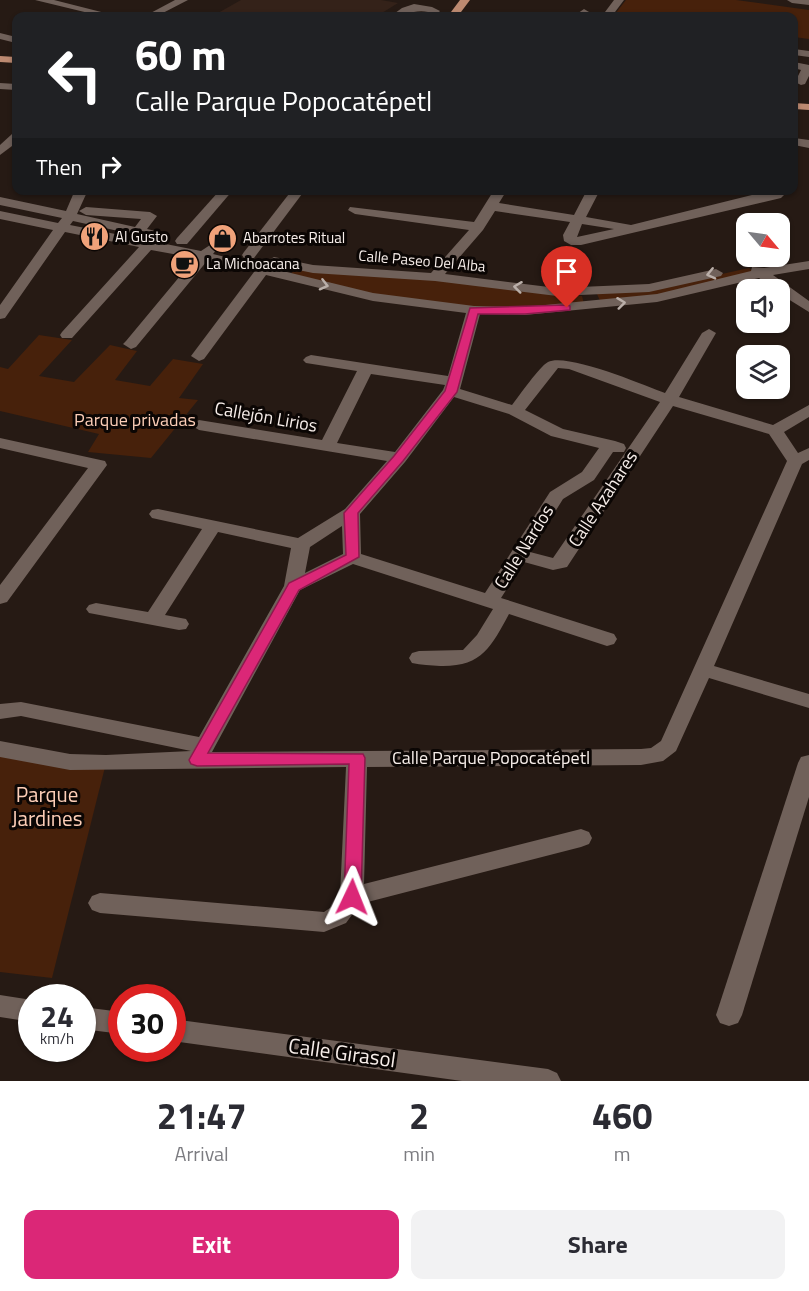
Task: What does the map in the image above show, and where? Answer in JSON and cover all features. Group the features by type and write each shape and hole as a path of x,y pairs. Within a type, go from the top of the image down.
{"street":[{"path":"40,0 94,12"},
{"path":"171,12 183,0"},
{"path":"792,0 809,2"},
{"path":"401,12 412,7 435,10 433,12"},
{"path":"798,66 807,68 801,82"},
{"path":"0,151 12,140"},
{"path":"0,315 66,222 80,195"},
{"path":"182,241 222,195"},
{"path":"249,255 295,195"},
{"path":"435,277 478,227 498,195"},
{"path":"591,195 570,235 571,241 581,241 776,195"},
{"path":"721,209 727,195"},
{"name":"Calle Paseo Del Alba","path":"0,201 147,246 249,255 313,269 435,277 557,292 588,299"},
{"path":"2,217 21,206"},
{"path":"491,206 634,228"},
{"path":"354,210 478,227"},
{"name":"Calle Paseo Del Alba","path":"2,217 139,231 182,241 263,270 373,297 474,310 525,311 588,299 688,293 756,269 809,254"},
{"path":"67,335 147,246"},
{"path":"131,344 208,252"},
{"name":"Calle Paseo Del Alba","path":"756,269 809,265"},
{"path":"756,269 809,308"},
{"path":"199,356 263,270"},
{"path":"158,514 301,544 351,513 399,458 452,386 474,310"},
{"name":"Calle Azahares","path":"520,555 554,564 561,563 669,400 709,333"},
{"path":"312,360 366,368 452,386 515,411 557,433 634,452"},
{"path":"515,411 553,365 560,363 572,365 699,410 775,431 809,410"},
{"path":"327,447 366,368"},
{"name":"Callejón Lirios","path":"199,425 399,458"},
{"name":"Calle Parque Popocatépetl","path":"0,749 70,762 106,764 201,753 357,758 641,757 656,755 669,746 702,669 802,457 775,431"},
{"path":"0,443 99,465 0,598"},
{"name":"Calle Nardos","path":"419,658 459,658 470,655 477,649 520,555 556,496 568,486 588,476 609,445"},
{"path":"568,486 604,498"},
{"path":"351,513 352,549"},
{"path":"153,619 213,526"},
{"path":"322,531 344,537 352,549 498,603 607,639"},
{"path":"0,712 7,709 21,709 201,753 294,586 301,544"},
{"path":"294,586 352,549"},
{"path":"96,609 179,624"},
{"path":"702,669 809,701"},
{"path":"100,903 324,922 336,918 352,897 357,758"},
{"path":"729,1016 809,763"},
{"path":"352,897 581,838"},
{"path":"0,1006 18,1009"},
{"name":"Calle Girasol","path":"186,1032 548,1081"}],"shaded area":[{"path":"241,0 381,0 398,3 383,12 220,12"}],"green space":[{"path":"626,0 736,0 809,10 809,39 798,38 798,12 617,12"},
{"path":"296,268 423,278 582,296 584,304 505,308 400,301 290,275"},
{"path":"749,268 755,273 665,295 601,303 597,294 654,289"},
{"name":"Parque privadas","path":"39,335 72,340 39,376 74,382 110,345 137,351 115,380 150,386 173,359 203,364 179,398 198,400 151,458 88,452 99,434 0,411 0,367 8,369"},
{"name":"Parque Jardines","path":"0,749 106,763 52,978 0,972"}],"place":[{"name":"Al Gusto","path":"94,237"},
{"name":"Abarrotes Ritual","path":"222,238"},
{"name":"La Michoacana","path":"185,264"}],"route":[{"path":"352,897 357,758 197,760 294,586 352,557 351,513 399,458 451,392 474,310 525,311 567,308"}]}
